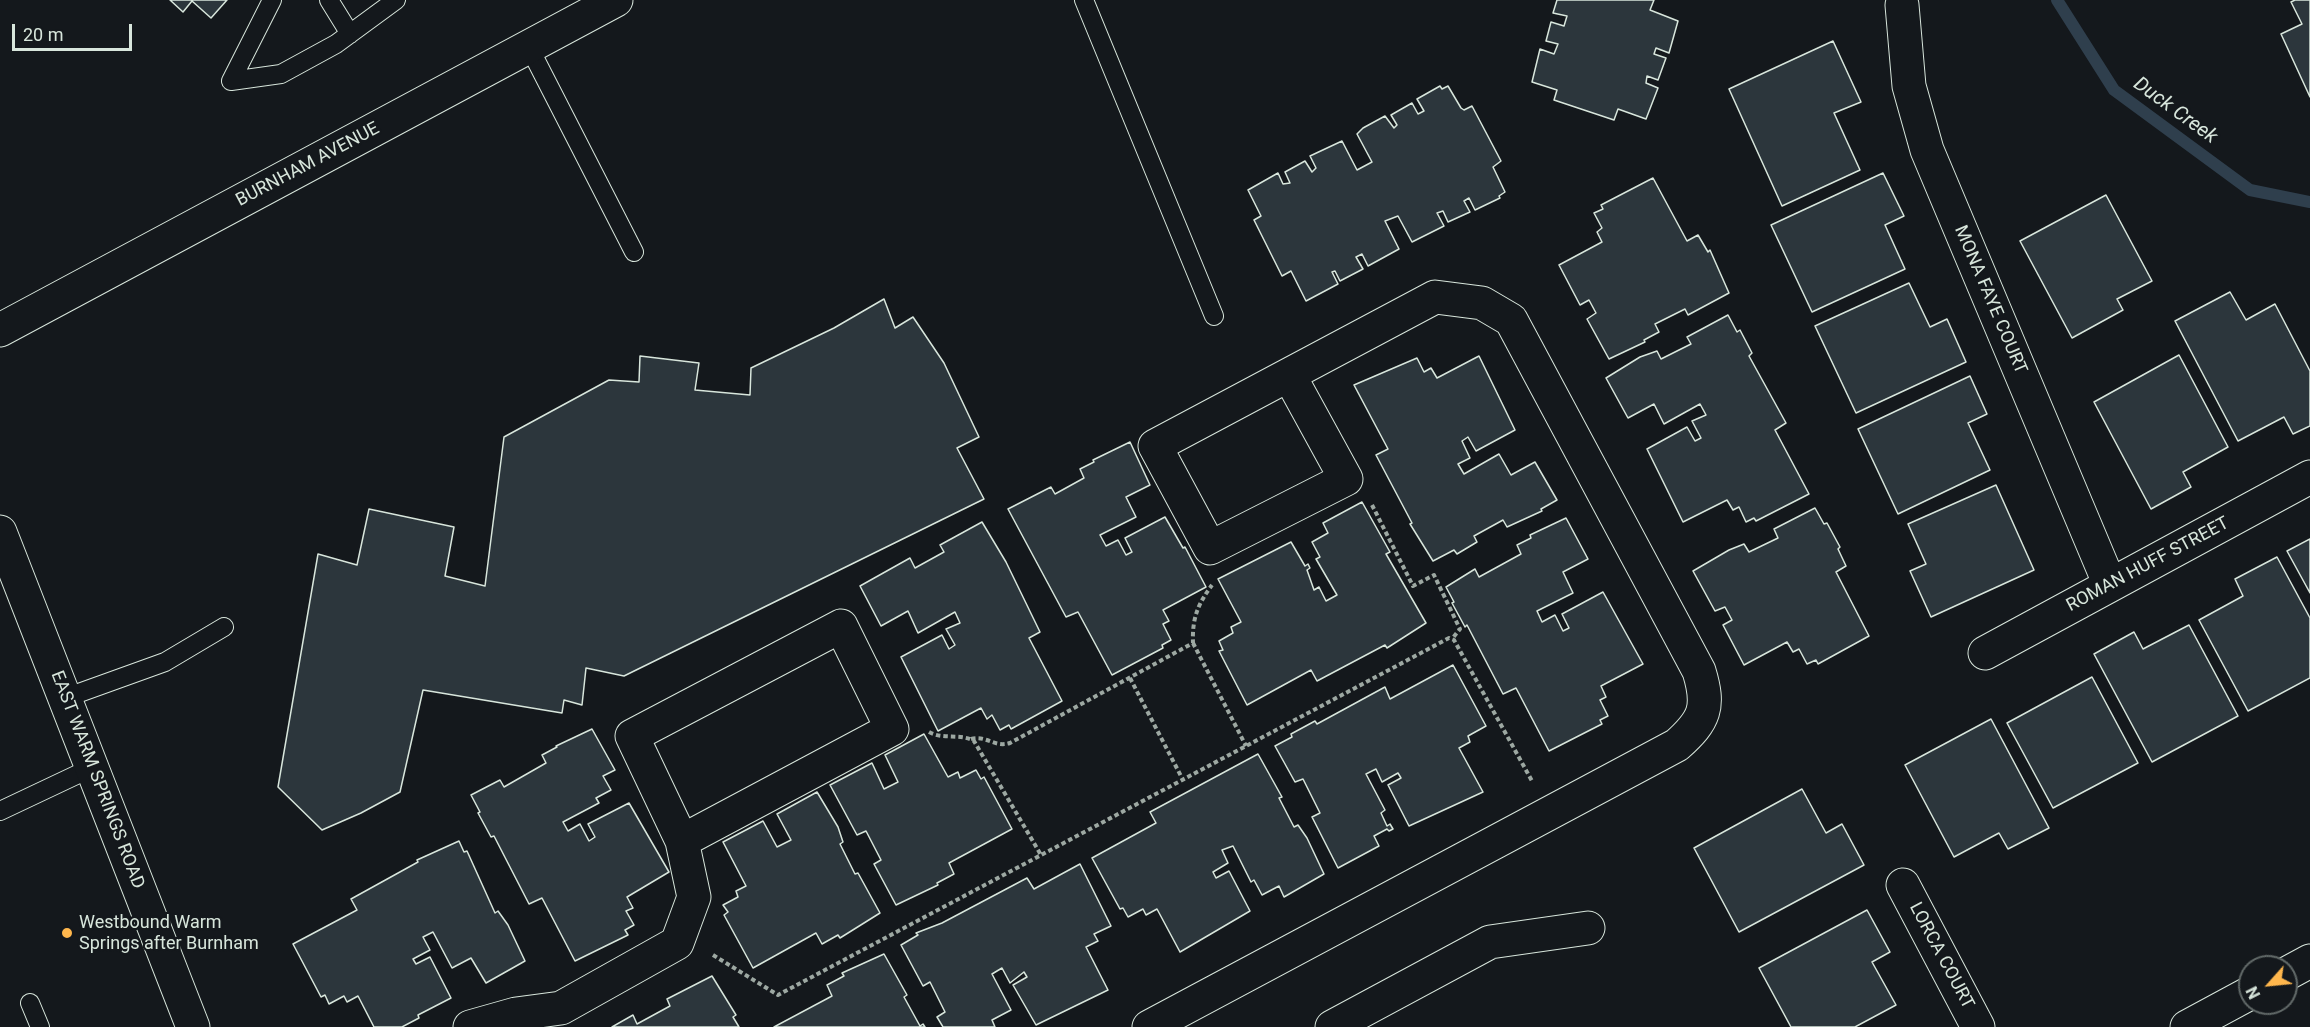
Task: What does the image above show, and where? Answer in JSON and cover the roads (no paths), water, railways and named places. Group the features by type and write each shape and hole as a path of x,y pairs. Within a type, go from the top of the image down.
{"street":[{"name":"BURNHAM AVENUE","path":"0,330 616,0"},
{"name":"MONA FAYE COURT","path":"1902,5 1909,86 1927,150 2110,585"},
{"path":"1149,1027 1677,745 1700,721 1707,701 1700,671 1511,320 1482,303 1435,297 1288,375 1155,446 1210,549 1346,479 1288,375"},
{"name":"ROMAN HUFF STREET","path":"1985,653 2310,477"},
{"name":"EAST WARM SPRINGS ROAD","path":"0,532 10,587 65,698 193,1027"},
{"path":"470,1027 519,1021 561,1008 677,943 694,897 682,841 632,736 841,626 892,729 682,841"},
{"name":"LORCA COURT","path":"1903,885 1978,1027"},
{"path":"1332,1027 1490,942 1588,928"},
{"path":"2187,1027 2238,999"}],"lane":[{"path":"272,0 231,81 281,74 336,44 396,0"},
{"path":"329,0 350,34"},
{"path":"1084,0 1214,316"},
{"path":"529,47 634,252"},
{"path":"65,698 165,662 224,627"},
{"path":"0,811 92,768"},
{"path":"30,1002 40,1027"}],"waterway":[{"name":"Duck Creek","path":"2057,0 2114,90 2250,190 2310,202"}],"place":[{"name":"Westbound Warm Springs after Burnham","path":"67,933"}]}
